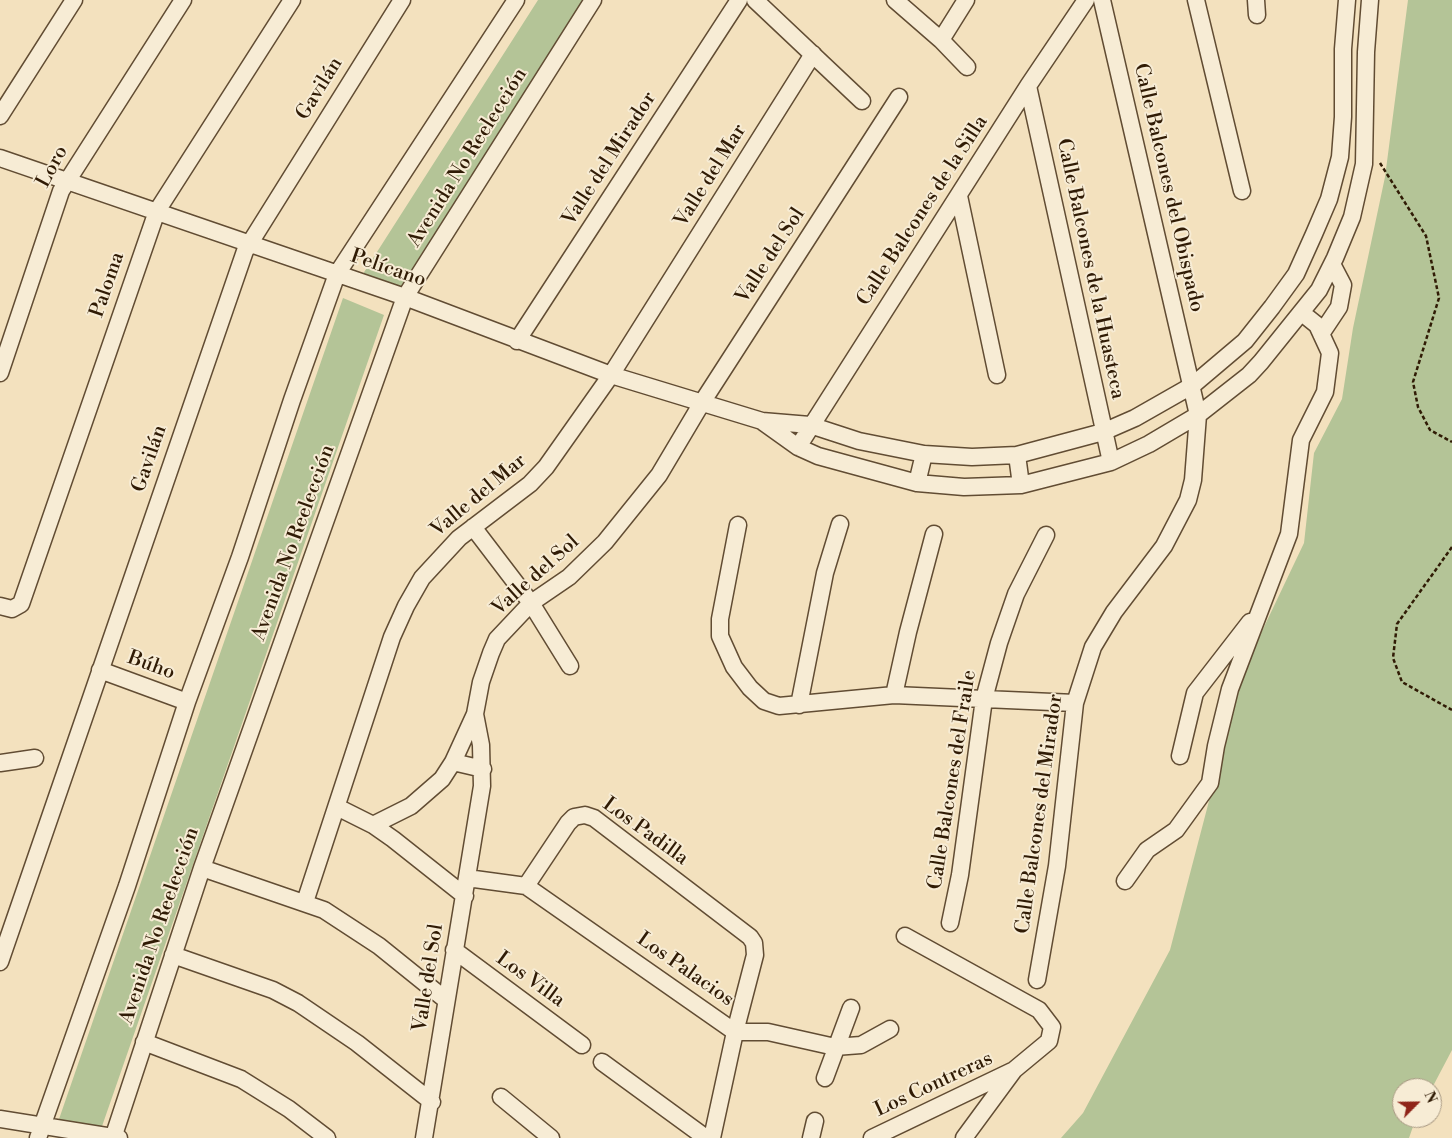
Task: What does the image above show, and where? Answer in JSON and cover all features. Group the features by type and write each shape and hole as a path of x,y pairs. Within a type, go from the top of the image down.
{"street":[{"path":"0,116 74,0"},
{"name":"Loro","path":"0,373 56,205 66,182 183,0"},
{"name":"Paloma","path":"8,607 21,604 158,211 292,0"},
{"name":"Gavilán","path":"0,962 249,242 402,0"},
{"path":"40,1132 127,886 187,702 240,556 292,400 337,274 516,0"},
{"name":"Avenida No Reelección","path":"115,1137 144,1042 202,868 405,297 593,0"},
{"name":"Valle del Mirador","path":"517,341 738,0"},
{"path":"755,0 862,101"},
{"path":"896,0 941,40 967,67"},
{"path":"941,40 966,0"},
{"name":"Calle Balcones de la Silla","path":"798,447 810,425 1028,86 1086,0"},
{"name":"Calle Balcones del Obispado","path":"1102,0 1193,385"},
{"path":"1196,0 1242,191"},
{"name":"Pelícano","path":"0,158 405,297 611,375 703,401 762,421 810,425 859,441 924,454 972,457 1017,455 1103,432 1135,418 1193,385 1230,355 1272,308 1296,274 1329,199 1340,158 1343,49 1347,0"},
{"name":"Pelícano","path":"762,421 798,447 852,467 917,483 964,487 1021,485 1111,462 1149,444 1198,415 1249,375 1302,312 1318,290 1332,264 1352,217 1364,164 1366,52 1370,0"},
{"name":"Valle del Mar","path":"305,902 392,637 406,606 422,578 442,555 473,527 530,484 546,467 611,375 813,54"},
{"name":"Calle Balcones de la Huasteca","path":"1028,86 1111,462"},
{"name":"Valle del Sol","path":"424,1138 432,1102 446,1000 482,786 482,769 475,714 481,682 497,639 531,603 569,577 605,542 659,474 703,401 899,97"},
{"path":"1340,158 1364,164"},
{"path":"959,196 997,374"},
{"path":"1321,334 1339,307 1343,285 1332,264"},
{"path":"1296,274 1318,290"},
{"path":"1125,881 1147,850 1176,830 1210,783 1216,746 1230,689 1289,534 1301,440 1325,392 1330,352 1317,326 1302,312"},
{"path":"1230,355 1249,375"},
{"name":"Calle Balcones del Mirador","path":"1037,980 1057,866 1075,703 1093,647 1124,599 1164,546 1188,500 1193,480 1198,415 1193,385"},
{"path":"852,467 859,441"},
{"path":"917,483 924,454"},
{"path":"1017,455 1021,485"},
{"path":"798,705 825,573 840,524"},
{"path":"738,525 720,619 720,636 734,667 750,688 764,700 779,706 894,695 1075,703"},
{"path":"473,527 531,603 570,666"},
{"path":"894,695 908,632 934,534"},
{"name":"Calle Balcones del Fraile","path":"950,923 960,875 984,699 999,643 1016,594 1046,535"},
{"path":"1180,756 1195,693 1261,609"},
{"name":"Búho","path":"100,670 187,702"},
{"path":"373,825 411,806 428,792 453,762 475,714"},
{"path":"0,763 35,758"},
{"path":"453,762 482,769"},
{"path":"337,807 373,825 417,856 464,896"},
{"name":"Los Padilla","path":"526,886 568,823 574,817 586,815 594,818 745,932 754,943 755,955 735,1032"},
{"path":"202,868 305,902 341,920 379,946 446,1000"},
{"name":"Los Palacios","path":"467,878 526,886 735,1032 768,1032 835,1047 861,1045 890,1029"},
{"path":"905,936 1038,1010 1048,1019 1052,1027 1049,1041 1014,1070 964,1138"},
{"name":"Los Villa","path":"454,950 582,1045"},
{"path":"173,955 273,990 298,1003 357,1043 432,1102"},
{"path":"825,1078 851,1008"},
{"path":"712,1138 735,1032"},
{"path":"144,1042 242,1079 289,1108 327,1138"},
{"path":"602,1062 706,1138"},
{"name":"Los Contreras","path":"872,1138 1014,1070"},
{"path":"501,1097 551,1138"},
{"path":"0,1120 40,1132 115,1137"},
{"path":"811,1138 815,1121"}],"path":[{"path":"1365,141 1426,236 1439,298 1413,382 1418,407 1430,430 1452,442"},
{"path":"1452,547 1397,624 1393,658 1402,682 1452,710"}],"green space":[{"path":"538,0 583,0 398,291 361,277"},
{"path":"1408,0 1452,0 1452,1050 1437,1078 1392,1078 1392,1128 1412,1128 1409,1138 1061,1138 1083,1113 1170,950 1243,671 1304,543 1314,453 1342,399 1353,328 1385,177"},
{"path":"343,298 384,315 100,1132 58,1122"}]}
